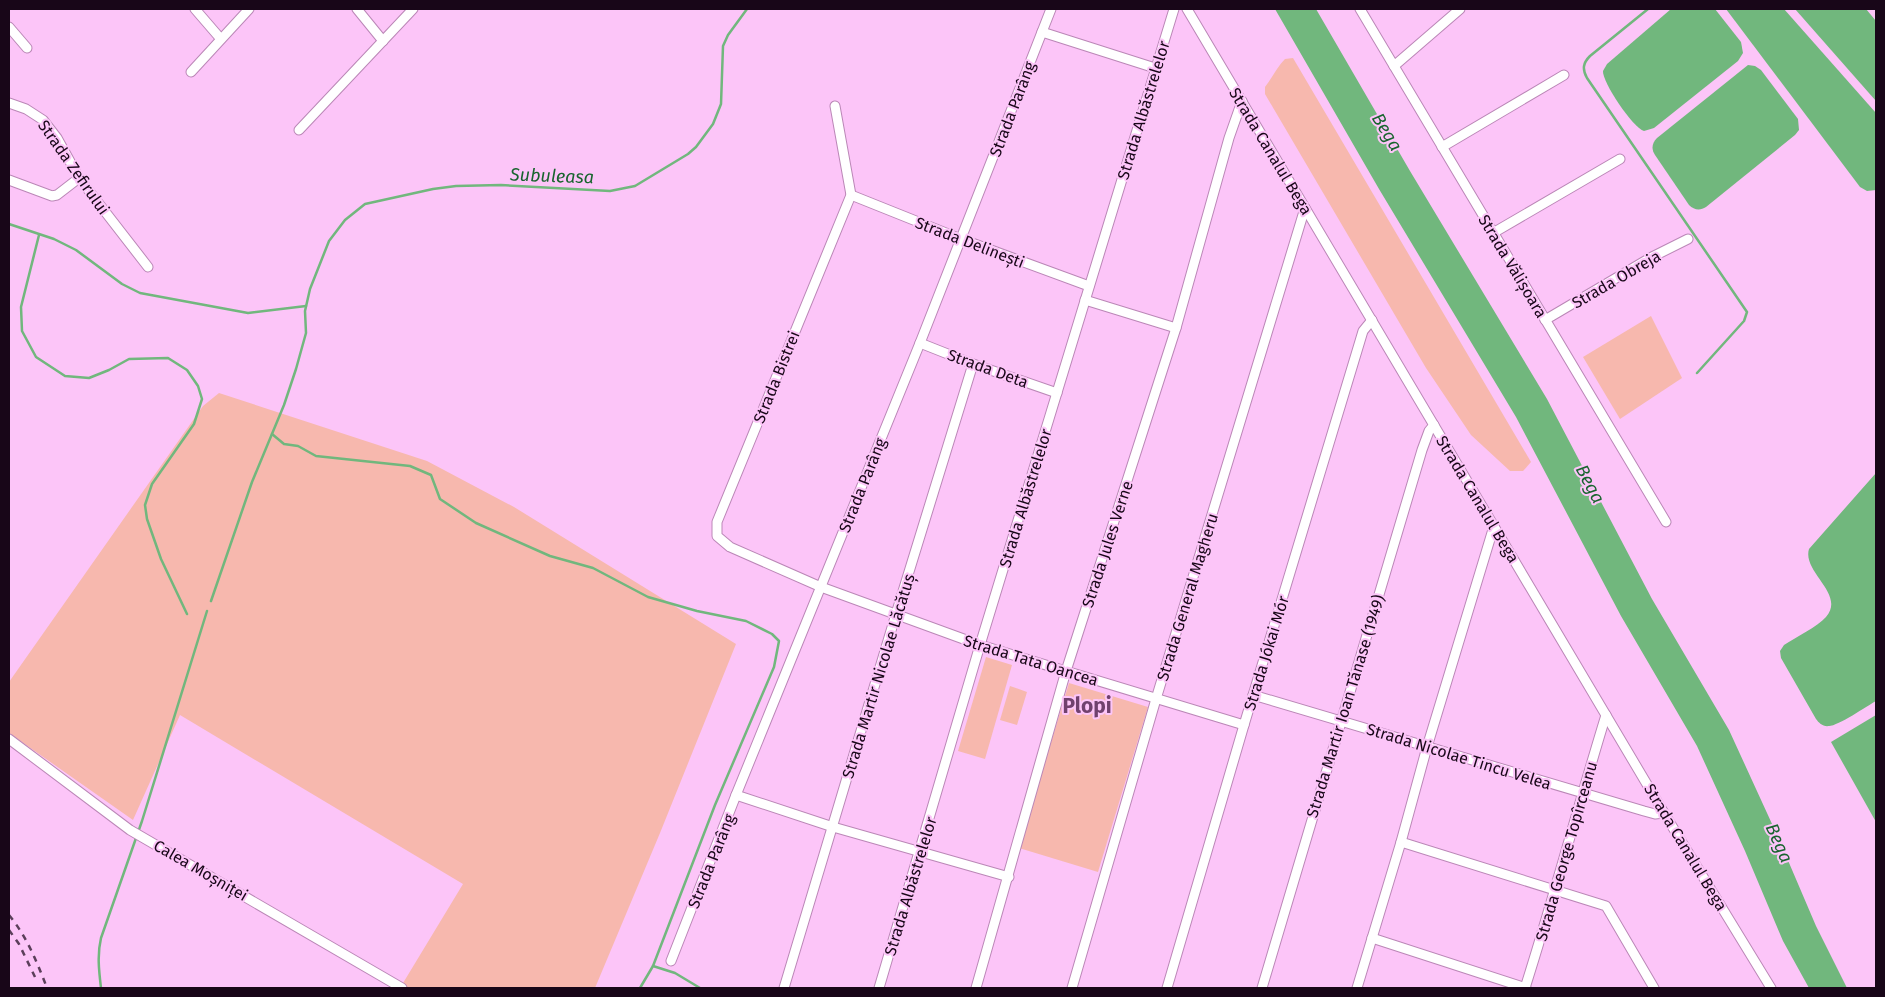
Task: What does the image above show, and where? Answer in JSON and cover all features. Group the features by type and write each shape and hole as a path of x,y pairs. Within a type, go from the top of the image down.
{"street":[{"path":"195,9 220,38"},
{"path":"191,72 248,9"},
{"path":"357,9 383,41"},
{"path":"299,130 413,9"},
{"name":"Strada Parâng","path":"671,961 736,795 920,343 1051,9"},
{"name":"Strada Albăstrelelor","path":"879,988 980,645 1174,9"},
{"name":"Strada Canalul Bega","path":"1187,9 1664,813 1771,988"},
{"name":"Strada Vălișoara","path":"1360,9 1666,522"},
{"path":"1394,66 1460,9"},
{"path":"9,27 26,48"},
{"path":"1042,32 1155,68"},
{"path":"1442,147 1564,75"},
{"name":"Strada Jules Verne","path":"976,988 1066,671 1176,328 1229,138 1242,101"},
{"name":"Strada Zefirului","path":"9,103 26,109 43,120 57,138 79,178 148,267"},
{"path":"835,106 851,196"},
{"path":"1493,233 1620,159"},
{"path":"9,180 52,196 57,195 79,178"},
{"name":"Strada Delinești","path":"851,196 1089,286"},
{"name":"Strada Bistrei","path":"821,587 730,547 716,536 716,529 720,514 851,196"},
{"name":"Strada General Magheru","path":"1072,988 1156,699 1305,208"},
{"name":"Strada Obreja","path":"1545,320 1650,258 1688,239"},
{"path":"1085,300 1176,328"},
{"name":"Strada Jókai Mór","path":"1167,988 1360,341 1372,320"},
{"name":"Strada Deta","path":"920,343 973,364 1057,392"},
{"name":"Strada Martir Nicolae Lăcătuș","path":"784,988 973,364"},
{"name":"Strada Martir Ioan Tănase (1949)","path":"1262,988 1422,450 1429,431 1434,426"},
{"path":"1357,988 1494,526"},
{"name":"Strada Tata Oancea","path":"821,587 980,645 1244,725"},
{"name":"Strada Nicolae Tincu Velea","path":"1254,695 1644,812 1664,813"},
{"name":"Strada George Topîrceanu","path":"1526,988 1606,715"},
{"name":"Calea Moșniței","path":"9,739 130,830 402,988"},
{"path":"736,795 833,826 1009,877"},
{"path":"1401,842 1606,906 1612,913 1654,988"},
{"path":"1372,938 1526,988"}],"shaded area":[{"path":"1293,58 1531,462 1523,471 1510,471 1471,435 1426,368 1265,94 1265,87 1279,65 1285,59"},
{"path":"1651,316 1682,378 1620,419 1583,357"},
{"path":"219,393 427,461 514,507 736,644 595,988 400,988 463,884 180,715 133,820 9,733 9,682 203,406"},
{"path":"986,657 1012,665 985,759 958,751"},
{"path":"1069,683 1148,707 1098,872 1019,848"},
{"path":"1010,686 1027,692 1017,725 1000,720"}],"water":[{"name":"Bega","path":"1275,9 1316,9 1410,171 1547,399 1652,599 1729,730 1816,926 1847,988 1809,988 1783,941 1745,851 1697,746 1621,616 1516,417 1379,189"},
{"path":"1671,9 1715,9 1741,42 1743,53 1738,61 1654,128 1644,131 1633,122 1619,104 1607,85 1603,71 1607,64"},
{"path":"1726,9 1784,9 1876,113 1876,190 1867,191 1860,187"},
{"path":"1795,9 1866,9 1876,21 1876,101"},
{"path":"1748,65 1755,66 1761,70 1798,119 1799,130 1706,207 1695,209 1689,205 1655,155 1653,144 1657,138"},
{"path":"1876,473 1876,701 1839,723 1825,726 1816,719 1781,658 1780,651 1784,645 1822,621 1831,608 1828,591 1809,558 1809,549"},
{"path":"1876,715 1876,822 1831,742"}],"waterway":[{"name":"Subuleasa","path":"211,601 252,482 284,405 296,369 306,333 305,311 310,289 329,241 345,220 365,204 433,189 456,186 501,185 610,191 635,186 688,154 696,147 713,124 721,104 723,46 728,35 747,9"},
{"path":"1648,9 1590,56 1586,61 1584,72 1747,312 1744,321 1697,373"},
{"path":"9,224 54,239 76,250 122,284 140,293 248,313 306,306"},
{"path":"39,235 21,307 22,331 36,357 65,376 89,378 129,359 168,358 187,370 198,386 202,399 194,424 152,484 145,505 147,519 161,559 187,614"},
{"path":"272,434 284,444 298,446 316,456 410,466 431,475 440,499 476,523 550,556 593,568 648,597 697,611 746,621 772,634 779,641 774,667 715,805 653,966 640,988"},
{"path":"101,988 99,969 101,938 142,821 207,611"},
{"path":"653,966 675,973 700,988"}],"railway":[{"path":"9,915 26,941 47,988"},
{"path":"9,930 19,944 35,977"}],"district":[{"name":"Plopi","path":"1087,706"}]}
